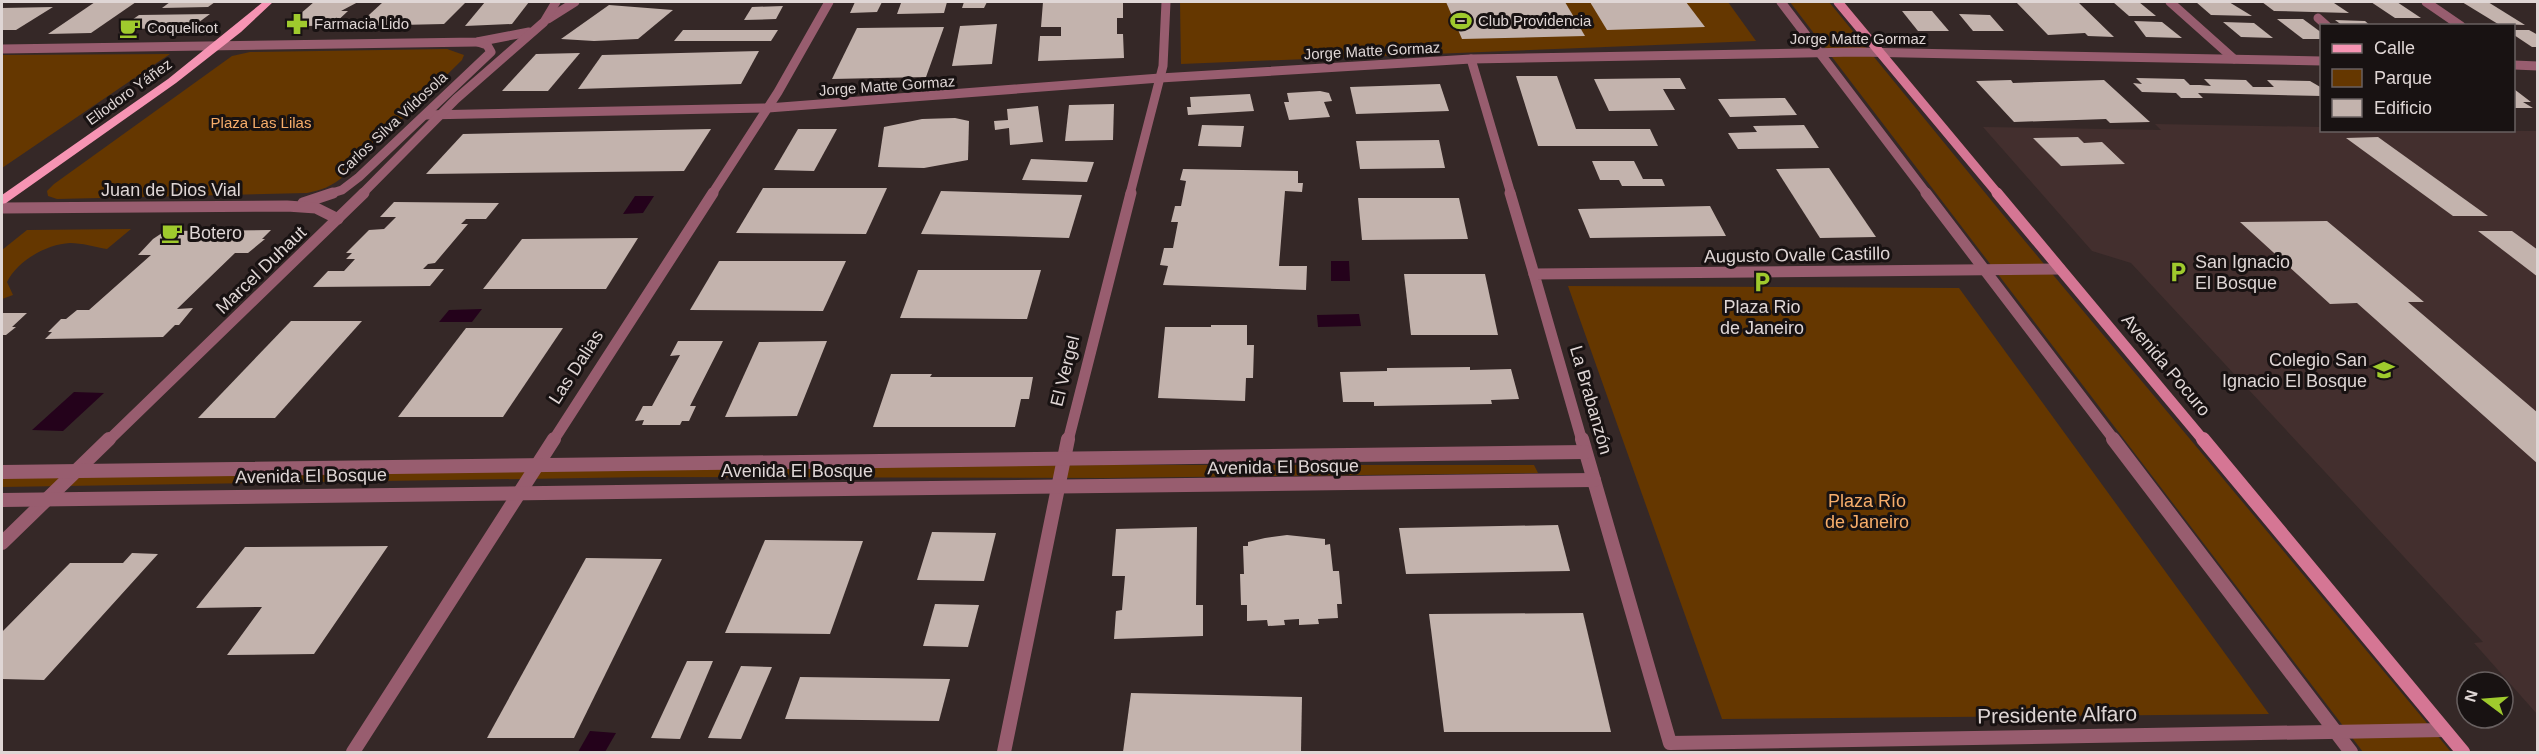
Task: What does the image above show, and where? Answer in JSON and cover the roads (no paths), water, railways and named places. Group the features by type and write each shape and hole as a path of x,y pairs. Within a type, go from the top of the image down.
{"main road":[{"name":"Eliodoro Yáñez","path":"2,200 155,94 217,46 268,2"},
{"name":"Avenida Pocuro","path":"1838,2 2463,753"}],"street":[{"name":"Marcel Duhaut","path":"544,22 556,2"},
{"name":"Marcel Duhaut","path":"2,543 338,219 441,115 533,31 575,2"},
{"name":"Las Dalias","path":"353,753 536,465 768,108 829,2"},
{"name":"El Vergel","path":"1004,753 1057,488 1160,78 1166,2"},
{"path":"1781,2 2351,753"},
{"path":"2170,2 2234,59"},
{"path":"2426,2 2458,24"},
{"path":"2318,18 2325,24"},
{"name":"Carlos Silva Vildosola","path":"2,49 477,42 533,31"},
{"name":"Carlos Silva Vildosola","path":"287,206 316,200 342,190 491,52 487,45 477,42"},
{"name":"Jorge Matte Gormaz","path":"425,115 768,108 1160,78 1471,59 1880,52 2320,61"},
{"name":"La Brabanzón","path":"1471,59 1672,748"},
{"path":"2516,64 2538,66"},
{"name":"Juan de Dios Vial","path":"2,208 287,206 316,208 338,219"},
{"name":"Augusto Ovalle Castillo","path":"1534,274 2060,269"},
{"name":"Avenida El Bosque","path":"2,472 1585,452"},
{"name":"Avenida El Bosque","path":"2,500 520,490 1057,488 1593,480"},
{"name":"Presidente Alfaro","path":"1672,748 2444,730"}],"place":[{"name":"Club Providencia","path":"1461,21"},
{"name":"Farmacia Lido","path":"297,24"},
{"name":"Coquelicot","path":"130,28"},
{"name":"Botero","path":"172,233"},
{"name":"San Ignacio El Bosque","path":"2178,272"},
{"name":"Plaza Rio de Janeiro","path":"1762,282"},
{"name":"Colegio San Ignacio El Bosque","path":"2384,370"}],"park label":[{"name":"Plaza Las Lilas","path":"261,123"},
{"name":"Plaza Río de Janeiro","path":"1867,511"}]}
